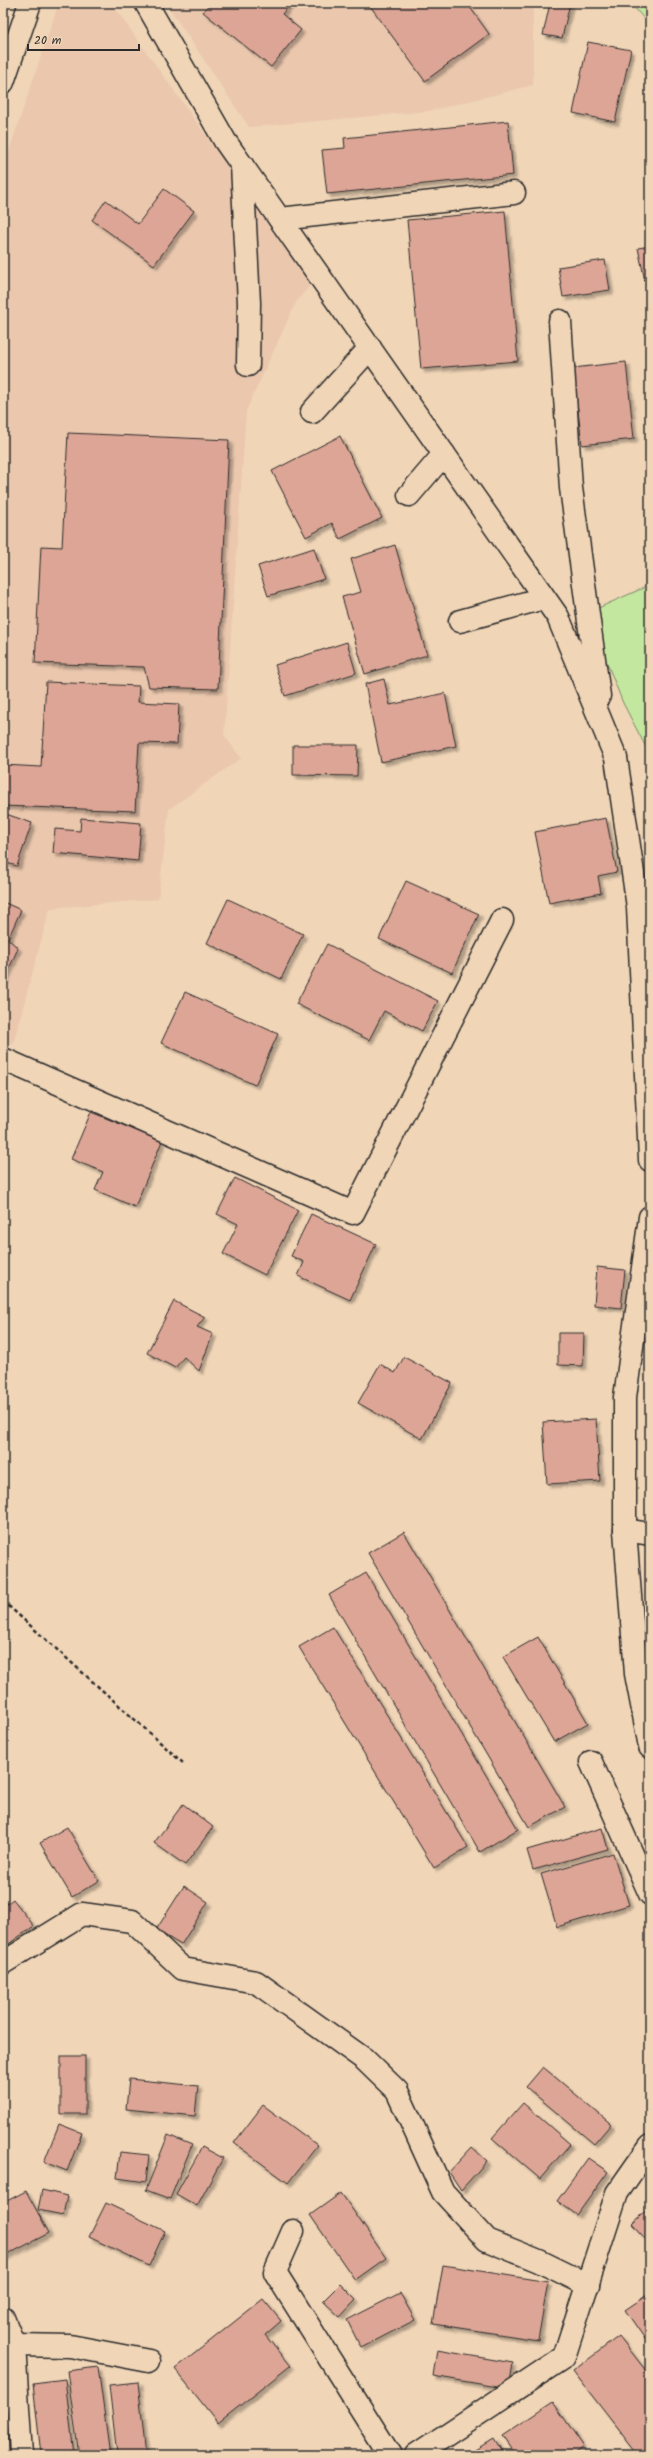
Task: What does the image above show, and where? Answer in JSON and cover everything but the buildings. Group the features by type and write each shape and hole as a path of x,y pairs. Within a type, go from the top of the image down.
{"street":[{"path":"3,82 30,3"},
{"path":"146,3 225,141 558,617 616,758 638,907 650,1160"},
{"path":"242,165 249,302 248,365"},
{"path":"280,219 514,193"},
{"path":"560,321 571,488 602,725"},
{"path":"312,412 370,348"},
{"path":"409,495 444,454"},
{"path":"460,621 544,598"},
{"path":"3,1059 353,1213 502,920"},
{"path":"650,1217 625,1397 625,1530 636,1674 650,1746"},
{"path":"625,1530 650,1534"},
{"path":"590,1762 650,1894"},
{"path":"3,1963 82,1914 132,1921 183,1969 256,1982 364,2059 397,2091 443,2192 487,2240 539,2261 588,2285"},
{"path":"416,2455 564,2358 617,2193 650,2146"},
{"path":"292,2231 275,2272 390,2455"},
{"path":"3,2318 14,2345 21,2455"},
{"path":"14,2345 70,2346 149,2361"}],"path":[{"path":"3,1601 183,1763"}],"shaded area":[{"path":"59,3 111,3 312,283 296,302 246,411 224,735 241,758 169,809 158,899 50,908 13,1044 3,1040 3,169"},
{"path":"166,3 533,3 533,85 429,111 249,127"}],"green space":[{"path":"630,3 650,3 650,25"},
{"path":"650,585 650,755 623,703 587,613"}]}
